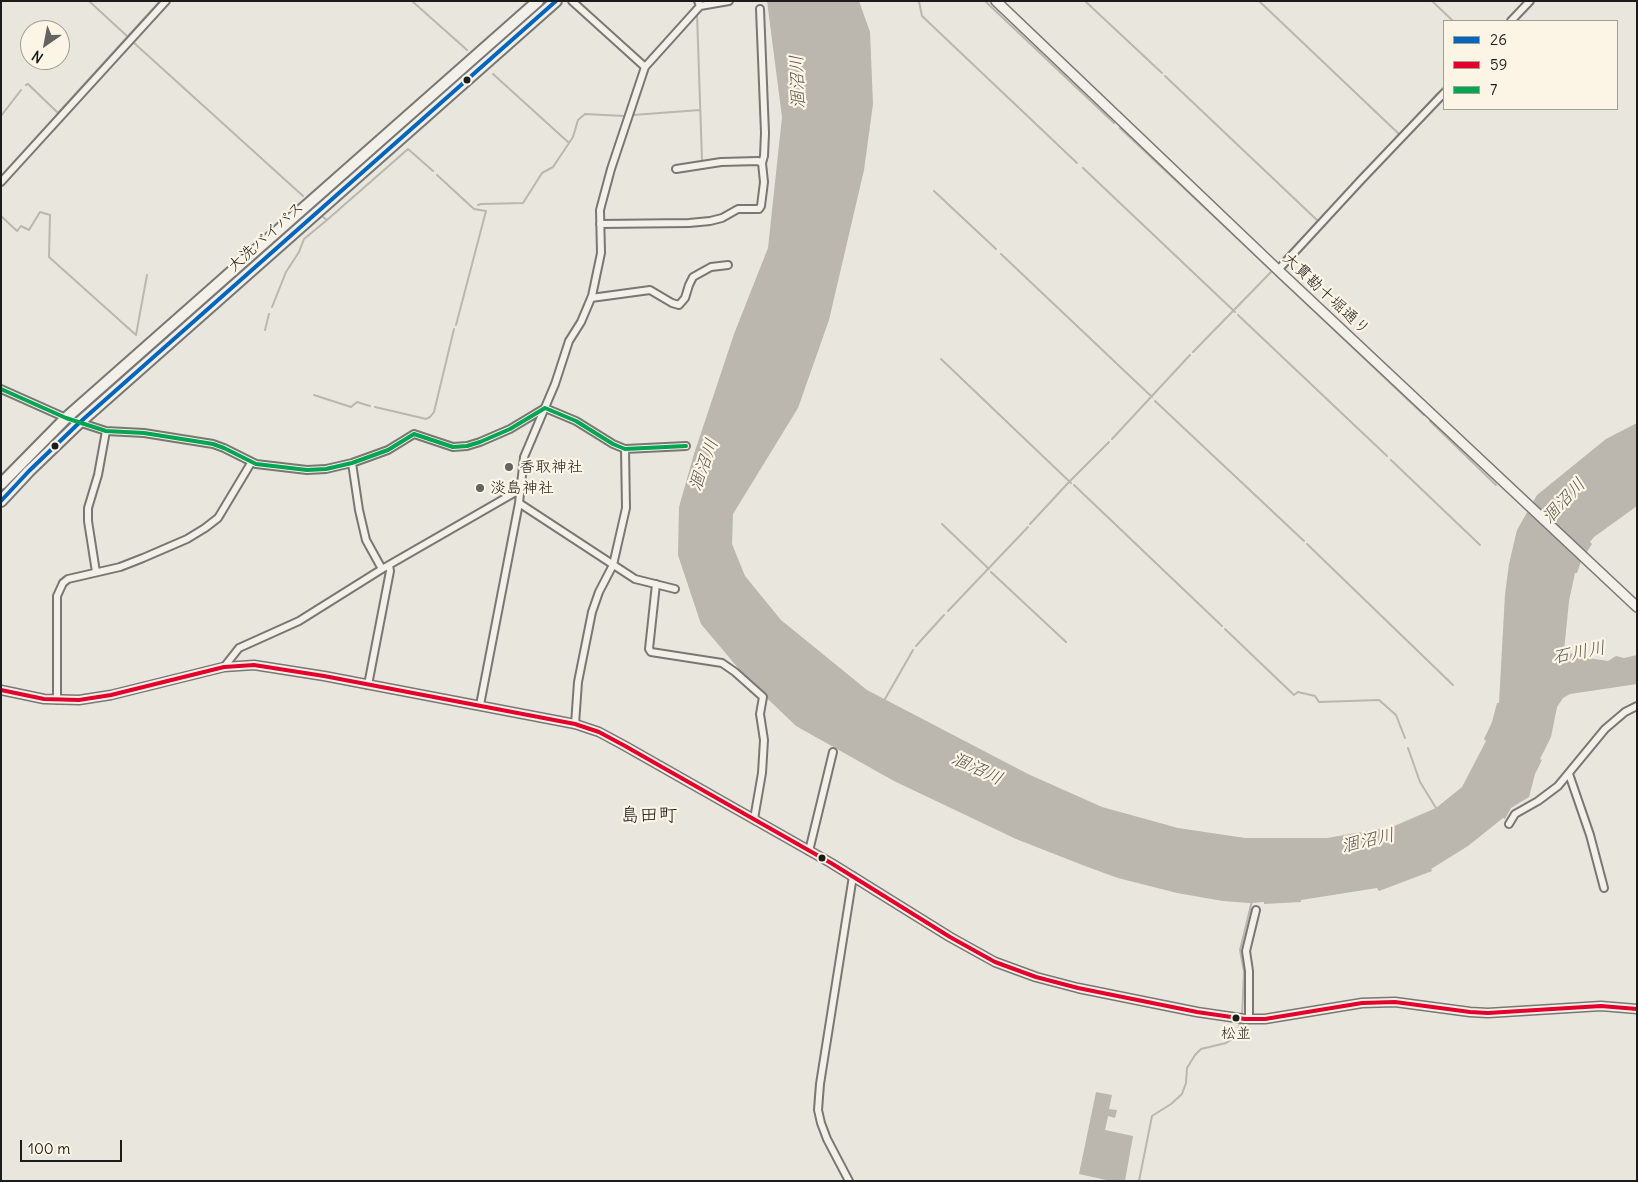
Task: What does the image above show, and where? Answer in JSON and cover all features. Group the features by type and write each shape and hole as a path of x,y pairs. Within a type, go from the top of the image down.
{"highway":[{"name":"大洗バイパス","path":"1,484 66,418 538,1"},
{"name":"大洗バイパス","path":"1,501 79,423 556,1"}],"main road":[{"name":"大貫勘十堀通り","path":"996,1 1278,270 1637,607"}],"street":[{"path":"1,182 166,1"},
{"path":"572,1 645,67"},
{"path":"480,705 519,503 524,457 545,408 569,341 581,322 591,298 601,252 600,210 645,67 699,4 729,1"},
{"path":"1512,20 1530,1"},
{"path":"600,224 689,223 722,218 738,209 759,209 764,182 762,163 764,156 764,133 760,9"},
{"path":"1278,270 1443,94"},
{"path":"676,169 721,162 758,161 762,163"},
{"path":"591,298 650,290 679,305 686,298 693,278 711,267 728,265"},
{"path":"1,389 66,418 106,431 144,433 213,444 229,450 251,463 307,470 326,469 352,463 388,450 414,434 453,447 480,442 510,429 545,408"},
{"path":"545,408 576,421 613,444 625,448 686,446"},
{"path":"96,572 88,521 88,508 98,475 106,431"},
{"path":"575,724 578,682 592,612 612,565 626,508 625,448"},
{"path":"57,700 58,596 63,583 96,572 120,567 188,539 218,518 251,463"},
{"path":"352,463 359,510 366,540 382,568"},
{"path":"224,667 239,648 299,621 382,568 521,489"},
{"path":"519,503 635,579 675,589"},
{"path":"368,685 390,571 389,565"},
{"path":"656,584 649,649 651,652 722,663 736,672 763,697 760,714 764,740 762,774 754,819"},
{"path":"1,690 28,697 57,700 99,698 224,667 240,665 267,666 575,724 610,737 853,876 975,952 996,962 1036,977 1078,988 1197,1012 1249,1019 1276,1018 1362,1003 1395,1002 1488,1013 1601,1006 1637,1009"},
{"path":"1509,824 1515,814 1552,791 1569,774 1605,729 1625,712 1637,706"},
{"path":"809,851 833,752"},
{"path":"1569,774 1590,835 1604,888"},
{"path":"849,1181 821,1123 818,1110 820,1084 853,876"},
{"path":"1249,1019 1249,971 1246,951 1256,910"}],"water":[{"name":"涸沼川","path":"767,1 859,1 870,32 873,104 864,170 829,320 798,408 733,514 732,544 745,576 781,620 867,690 1028,774 1102,807 1178,828 1245,838 1327,838 1392,827 1436,808 1462,787 1486,741 1484,739 1492,722 1497,703 1499,703 1505,594 1509,564 1517,530 1537,495 1606,439 1637,423 1637,506 1594,537 1590,542 1592,544 1581,561 1577,573 1575,573 1569,601 1564,651 1581,657 1608,661 1616,656 1624,658 1637,655 1637,684 1570,694 1563,698 1557,707 1551,737 1540,759 1542,760 1535,774 1529,797 1511,808 1505,819 1503,818 1468,846 1431,869 1432,871 1379,891 1377,888 1301,900 1301,902 1264,904 1264,902 1223,901 1177,893 1118,878 1085,866 1016,839 894,781 796,726 749,681 701,624 678,555 679,507 694,454 734,334 768,248 782,117"},
{"path":"1096,1092 1112,1095 1109,1109 1117,1110 1115,1118 1108,1116 1105,1130 1133,1136 1125,1181 1111,1181 1079,1174"}],"waterway":[{"path":"89,1 128,37"},
{"path":"26,85 28,84 58,113 160,1"},
{"path":"412,1 467,50"},
{"path":"694,1 696,6"},
{"path":"919,1 922,16 1077,163"},
{"path":"985,1 1114,123"},
{"path":"1085,1 1162,73"},
{"path":"1259,1 1399,134"},
{"path":"1432,1 1452,20"},
{"path":"1508,20 1520,6"},
{"path":"697,14 702,160"},
{"path":"133,42 303,196"},
{"path":"493,74 568,142"},
{"path":"1165,76 1318,221"},
{"path":"1,116 21,90"},
{"path":"1365,172 1438,93"},
{"path":"633,115 700,110"},
{"path":"478,205 523,203 542,173 553,167 573,137 578,120 585,114 624,116"},
{"path":"1120,128 1273,272"},
{"path":"327,220 408,149 433,171"},
{"path":"1083,168 1235,312"},
{"path":"437,175 474,209 486,211 456,325"},
{"path":"1280,262 1356,181"},
{"path":"934,191 996,249"},
{"path":"1,216 17,231 21,226 29,230 40,212 50,215 49,257 136,335 147,275"},
{"path":"272,307 286,272 299,252 304,239 327,220 323,217"},
{"path":"1001,254 1152,397"},
{"path":"1193,352 1272,271"},
{"path":"1276,275 1424,415"},
{"path":"265,330 269,314"},
{"path":"1238,315 1387,456"},
{"path":"375,407 426,419 430,417 434,412 454,329"},
{"path":"1112,439 1190,355"},
{"path":"941,359 1071,483"},
{"path":"314,395 351,407 357,402 370,406"},
{"path":"1155,401 1304,541"},
{"path":"1430,421 1496,485"},
{"path":"1030,524 1109,442"},
{"path":"1391,460 1480,545"},
{"path":"1074,485 1222,626"},
{"path":"942,524 989,569"},
{"path":"948,611 1028,527"},
{"path":"1307,544 1453,685"},
{"path":"991,572 1066,642"},
{"path":"916,646 944,615"},
{"path":"1225,629 1294,695 1298,692 1315,696 1319,702 1379,700 1396,715 1405,738"},
{"path":"885,699 913,650"},
{"path":"1408,748 1420,782 1436,808"},
{"path":"1242,1017 1244,972 1240,950 1252,901"},
{"path":"1139,1181 1152,1116 1171,1104 1182,1094 1186,1083 1187,1068 1195,1055 1201,1049 1226,1043 1232,1039 1242,1021"}],"transit line":[{"name":"26","path":"1,501 79,423 556,1"},
{"name":"7","path":"1,389 66,418 106,431 144,433 213,444 256,464 307,470 326,469 352,463 388,450 414,434 453,447 467,446 510,429 545,408 576,421 613,444 625,449 686,446"},
{"name":"59","path":"1,690 44,699 79,700 111,695 224,667 254,665 324,676 575,724 599,732 625,746 831,863 950,937 995,962 1036,977 1078,988 1197,1012 1245,1019 1265,1019 1362,1003 1395,1002 1488,1013 1601,1006 1637,1009"}],"place":[{"name":"香取神社","path":"509,467"},
{"name":"淡島神社","path":"480,488"},
{"name":"松並","path":"1236,1018"}],"district":[{"name":"島田町","path":"649,816"}],"water label":[{"name":"石川川","path":"1579,653"}]}
